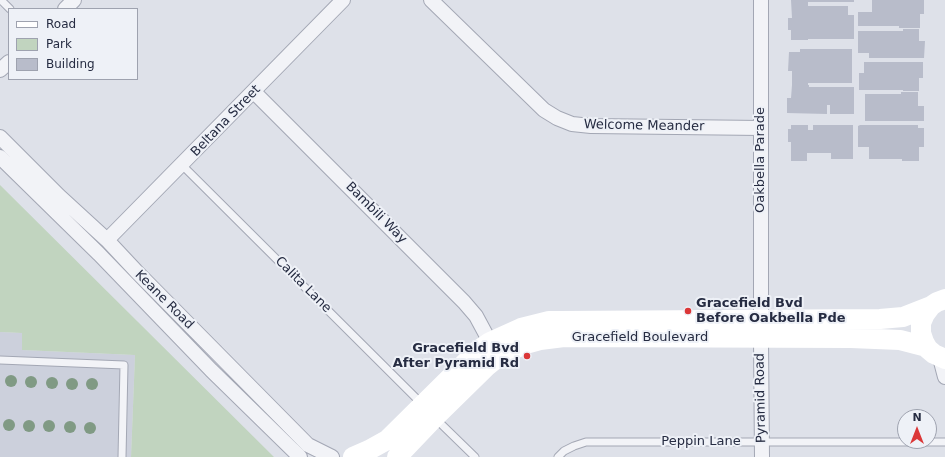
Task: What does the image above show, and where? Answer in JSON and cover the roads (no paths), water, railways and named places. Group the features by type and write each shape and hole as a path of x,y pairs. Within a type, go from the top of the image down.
{"street":[{"path":"66,8 74,0"},
{"name":"Beltana Street","path":"107,240 343,0"},
{"name":"Welcome Meander","path":"431,0 544,110 557,118 572,124 591,126 762,128"},
{"name":"Oakbella Parade","path":"761,0 761,329"},
{"path":"0,70 8,63"},
{"name":"Bambili Way","path":"254,92 464,302 476,316 490,342"},
{"name":"Keane Road","path":"0,138 59,196 107,240 308,445 332,457"},
{"name":"Keane Road","path":"0,157 99,254 212,370 300,457"},
{"path":"938,303 925,314 921,323 921,333 937,354 945,377"},
{"name":"Gracefield Boulevard","path":"851,329 880,319 903,317 938,303"},
{"name":"Gracefield Boulevard","path":"397,457 429,411 477,351 490,342 521,328 554,321 761,329 851,329 900,340 937,354"},
{"name":"Gracefield Boulevard","path":"354,457 387,440 429,411 497,358 518,347 540,340 564,337 761,329"},
{"name":"Pyramid Road","path":"761,329 762,457"}],"lane":[{"path":"1,0 9,8"},
{"name":"Calita Lane","path":"182,165 475,457"},
{"path":"0,360 124,365 122,457"},
{"name":"Peppin Lane","path":"558,457 564,451 586,442 945,442"}],"place":[{"name":"Gracefield Bvd Before Oakbella Pde","path":"688,311"},
{"name":"Gracefield Bvd After Pyramid Rd","path":"527,356"}]}
